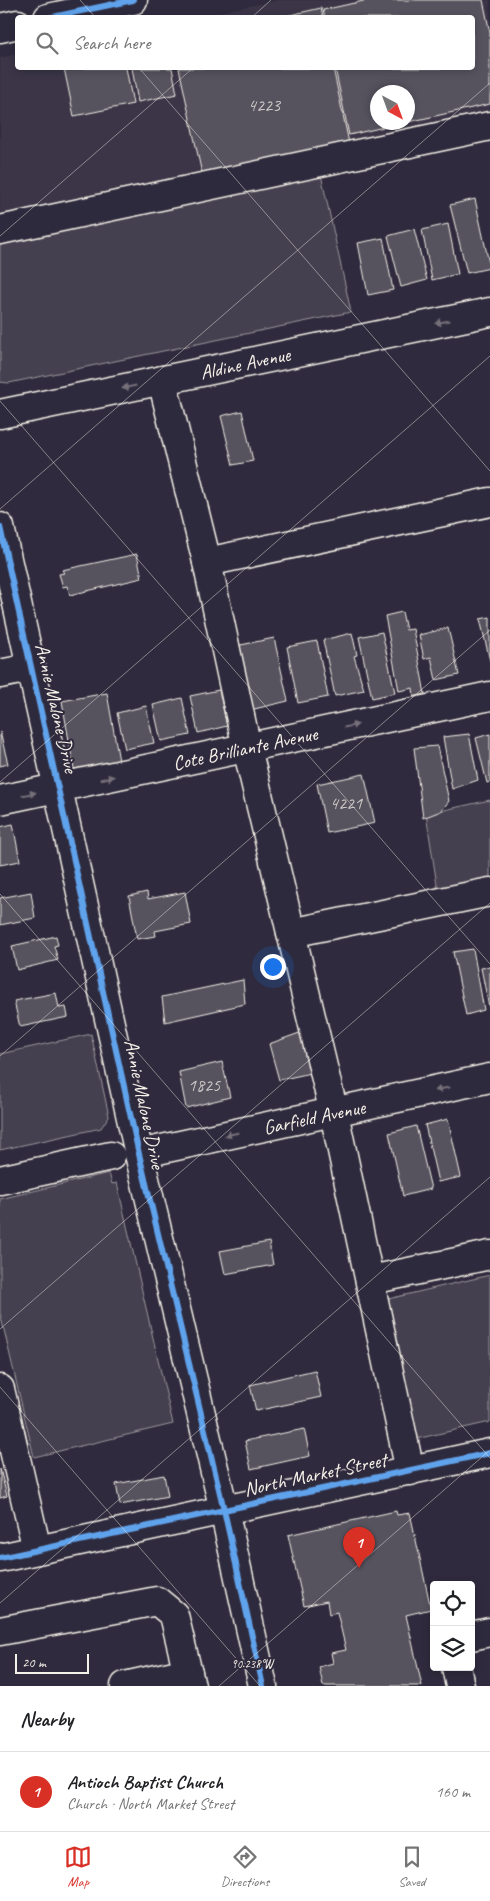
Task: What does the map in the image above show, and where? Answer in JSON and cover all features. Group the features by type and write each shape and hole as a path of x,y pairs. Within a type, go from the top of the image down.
{"street":[{"path":"62,15 133,0"},
{"path":"0,28 15,25"},
{"path":"0,230 490,126"},
{"name":"Aldine Avenue","path":"0,414 490,312"},
{"path":"162,380 207,562 247,748 334,1113 371,1280 410,1471"},
{"path":"207,562 490,502"},
{"name":"Annie Malone Drive","path":"0,527 139,1154 224,1510 263,1686"},
{"path":"0,674 30,668"},
{"name":"Cote Brilliante Avenue","path":"0,800 490,696"},
{"path":"291,933 490,892"},
{"name":"Garfield Avenue","path":"139,1154 490,1078"},
{"path":"0,1180 111,1156"},
{"path":"371,1280 490,1255"},
{"path":"0,1389 37,1550"},
{"name":"North Market Street","path":"0,1558 490,1453"},
{"path":"0,1631 157,1601 174,1615 190,1679 125,1686"},
{"path":"475,1635 490,1632"},
{"path":"457,1671 460,1686"}],"shaded area":[{"path":"279,0 490,0 490,119 0,222 0,58 15,54 15,70 475,70 475,15 204,15"},
{"path":"320,170 351,312 9,383 0,382 0,238"},
{"path":"490,800 490,887 439,898 426,814"},
{"path":"91,1034 109,1116 101,1128 0,1150 0,1054"},
{"path":"109,1173 112,1184 117,1183 173,1424 34,1457 0,1313 0,1199"},
{"path":"490,1275 490,1422 416,1439 384,1300"}],"building":[{"path":"368,0 483,0 490,33 490,104 415,120 415,85 370,85 371,130 349,135 335,70 475,70 475,15 324,15 323,10"},
{"path":"321,8 322,15 290,15"},
{"path":"64,70 126,70 133,104 74,116"},
{"path":"132,70 172,70 177,94 138,102"},
{"path":"179,70 333,70 349,143 202,174"},
{"path":"475,199 490,268 467,273 450,205"},
{"path":"448,224 458,274 432,280 422,230"},
{"path":"414,229 427,280 401,287 388,236"},
{"path":"383,238 393,290 368,295 358,243"},
{"path":"242,411 253,461 233,465 221,416"},
{"path":"137,554 142,578 70,595 67,586 63,587 59,574 64,573 62,570"},
{"path":"402,612 406,630 413,629 425,694 414,697 413,688 399,691 385,616"},
{"path":"490,617 490,661 480,619"},
{"path":"448,628 459,675 436,680 431,657 424,659 419,635"},
{"path":"382,632 395,693 372,698 359,637"},
{"path":"352,633 357,655 354,656 364,690 335,696 323,640"},
{"path":"274,638 288,701 250,710 236,646"},
{"path":"317,641 328,697 298,703 287,647"},
{"path":"219,690 227,726 198,733 190,696"},
{"path":"107,693 119,761 74,769 62,701"},
{"path":"182,698 190,735 161,741 153,705"},
{"path":"146,706 154,743 125,749 117,713"},
{"path":"0,732 8,764 0,766"},
{"path":"469,734 478,780 452,789 443,737"},
{"path":"490,734 490,782 487,783 476,738"},
{"path":"437,746 449,801 441,811 423,818 414,748"},
{"path":"364,774 375,823 327,833 317,784"},
{"path":"13,824 20,861 0,865 0,827"},
{"path":"31,892 35,918 0,925 0,898"},
{"path":"147,892 148,899 185,892 191,924 155,931 156,936 137,939 129,896"},
{"path":"56,936 58,945 54,946 58,960 17,970 12,946"},
{"path":"473,949 484,1010 466,1015 453,952"},
{"path":"490,967 490,1012 481,968"},
{"path":"243,980 245,1004 165,1022 162,997"},
{"path":"56,993 59,1008 66,1007 68,1017 20,1027 14,1001"},
{"path":"305,1031 311,1073 279,1080 269,1044"},
{"path":"222,1062 230,1097 186,1108 179,1072"},
{"path":"448,1119 461,1177 438,1182 425,1125"},
{"path":"416,1126 431,1189 403,1196 389,1133"},
{"path":"269,1242 273,1265 225,1274 220,1251"},
{"path":"315,1370 321,1397 256,1411 250,1385"},
{"path":"304,1429 310,1456 251,1469 245,1441"},
{"path":"0,1469 7,1496 0,1498"},
{"path":"164,1475 168,1496 120,1505 116,1484"},
{"path":"396,1511 397,1515 410,1513 430,1604 430,1609 406,1615 422,1686 323,1686 319,1667 333,1663 331,1653 346,1650 337,1612 329,1614 327,1601 304,1606 288,1535"}],"cycle path":[{"path":"62,15 133,0"},
{"path":"0,527 139,1154 224,1510 263,1686"},
{"path":"0,1558 490,1453"}],"place":[{"name":"Antioch Baptist Church","path":"359,1568"}]}
